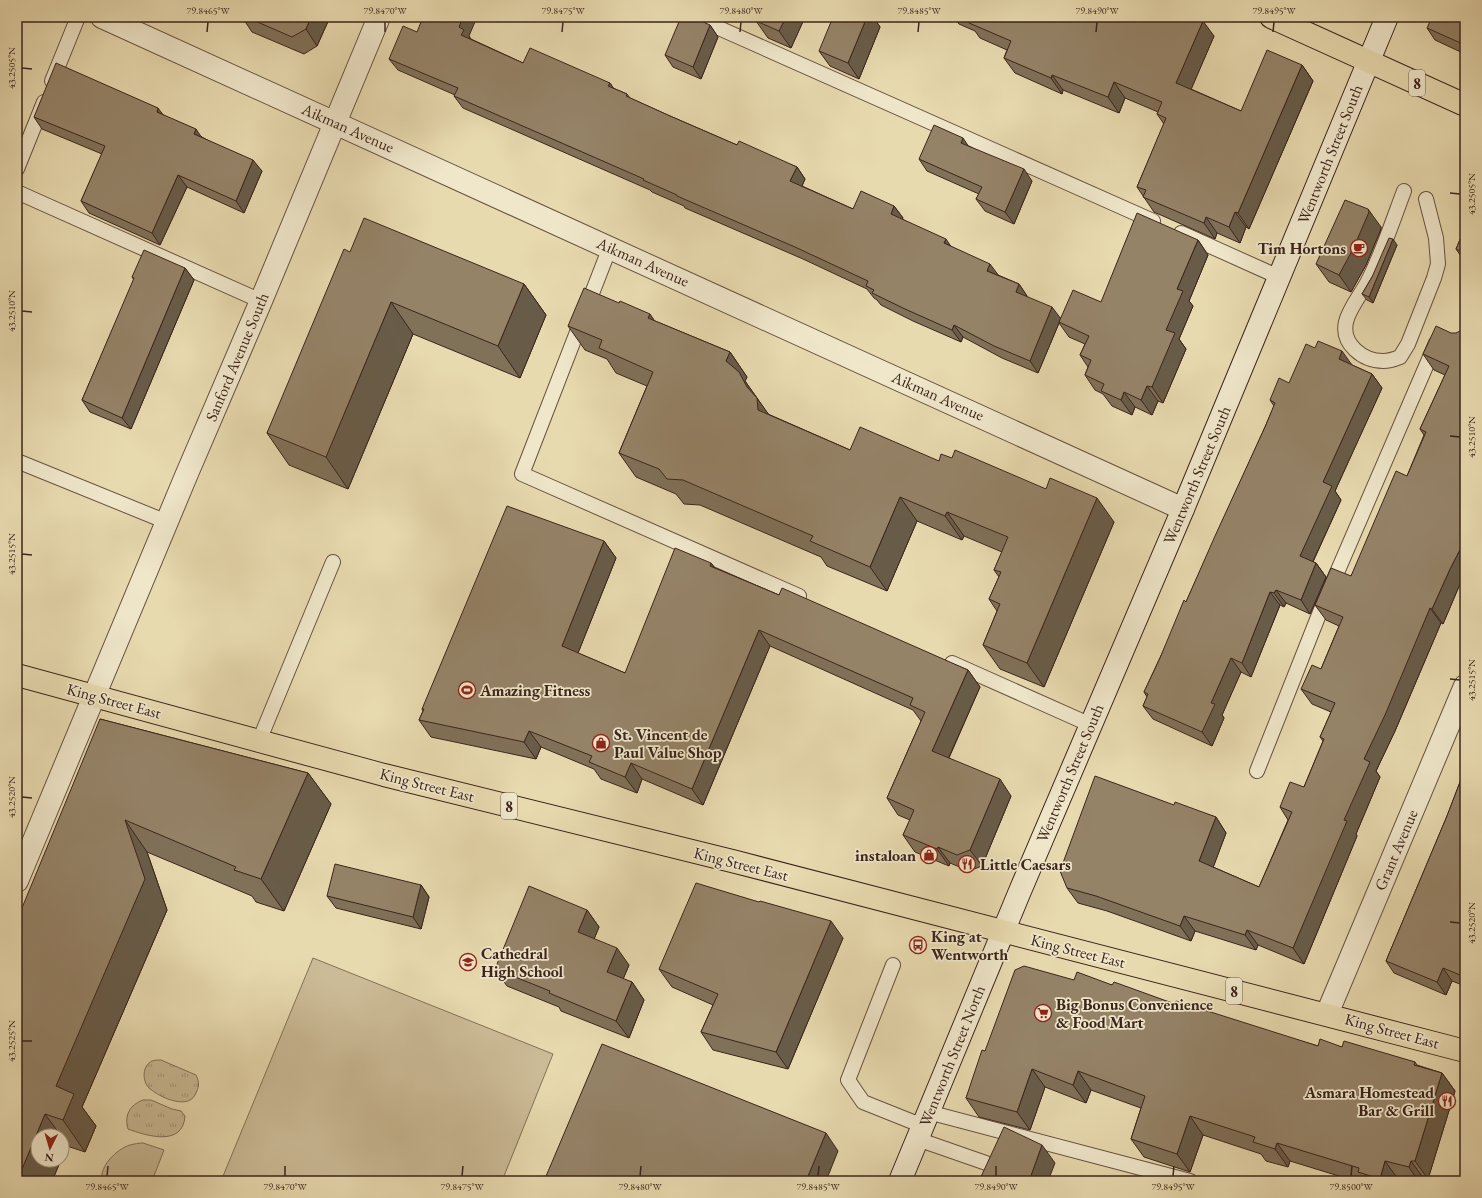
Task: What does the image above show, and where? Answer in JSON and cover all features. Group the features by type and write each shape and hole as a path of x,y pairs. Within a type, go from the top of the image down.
{"main road":[{"name":"8","path":"1271,17 1465,105"},
{"name":"King Street East","path":"17,675 384,775 736,862 1465,1051"}],"street":[{"name":"Aikman Avenue","path":"102,17 1183,509"},
{"name":"Sanford Avenue South","path":"17,881 261,301 378,17"},
{"name":"Wentworth Street South","path":"1003,932 1183,509 1387,17"},
{"name":"Grant Avenue","path":"1327,1014 1463,695"},
{"name":"Wentworth Street North","path":"900,1181 1003,932"}],"lane":[{"path":"17,169 78,17"},
{"path":"694,17 1279,277"},
{"path":"1404,191 1369,279 1346,322 1348,340 1353,348 1360,354 1373,360 1382,361 1400,357 1408,344 1434,278 1438,264 1436,238 1426,199"},
{"path":"17,192 261,301"},
{"path":"610,247 522,474 814,603"},
{"path":"1257,771 1320,612 1442,330"},
{"path":"17,461 167,522"},
{"path":"259,741 333,562"},
{"path":"938,657 1091,724"},
{"path":"893,965 848,1080 863,1102 923,1126 986,1163"},
{"path":"923,1126 1190,1181"}],"green space":[{"path":"313,958 553,1054 502,1181 221,1181"},
{"path":"161,1060 196,1075 198,1087 195,1095 191,1099 186,1102 180,1102 159,1095 149,1088 144,1078 146,1066 152,1061"},
{"path":"143,1100 151,1100 172,1109 181,1111 185,1116 183,1126 178,1132 171,1136 163,1137 128,1129 127,1119 129,1111 138,1102"},
{"path":"143,1143 164,1150 152,1181 102,1181 103,1170 115,1154 130,1145"}],"building":[{"path":"246,17 311,17 306,29 292,37"},
{"path":"423,17 463,17 459,27 464,30 461,35 523,63 530,48 610,83 608,86 627,94 626,96 670,116 737,145 739,141 797,167 790,181 853,209 861,191 894,206 891,214 946,239 944,243 990,264 987,271 1019,284 1016,292 1052,307 1030,361 994,346 954,325 952,330 905,309 872,293 874,290 866,286 868,281 795,247 677,196 643,180 644,179 454,96 458,88 389,59 403,26 417,32"},
{"path":"681,17 692,17 710,25 693,67 665,55"},
{"path":"758,17 786,17 779,31 756,21"},
{"path":"833,17 867,17 848,63 819,51"},
{"path":"968,17 1194,17 1203,21 1176,83 1241,111 1267,50 1302,65 1238,213 1235,212 1229,227 1206,217 1204,223 1143,197 1146,190 1137,187 1166,118 1157,114 1162,102 1114,82 1108,97 1052,75 1051,78 1004,58 1011,41 969,23 971,18"},
{"path":"1432,17 1465,17 1465,45 1427,28"},
{"path":"56,63 158,108 157,112 196,129 194,134 253,160 236,201 178,175 152,233 81,201 105,146 34,117"},
{"path":"934,125 963,138 961,143 1024,169 1005,212 976,199 982,187 919,159"},
{"path":"1345,200 1368,209 1369,212 1354,247 1339,275 1316,264"},
{"path":"1137,213 1198,240 1177,289 1183,291 1166,330 1175,333 1152,387 1147,386 1141,400 1124,392 1121,400 1101,391 1104,384 1085,375 1091,360 1080,355 1089,336 1059,322 1073,290 1101,302"},
{"path":"364,218 524,284 498,346 391,302 326,457 267,433 344,249 350,252"},
{"path":"1465,228 1465,253 1456,249"},
{"path":"1389,238 1393,239 1369,297 1362,294 1372,277"},
{"path":"144,250 185,268 122,418 82,400 134,278 132,277"},
{"path":"584,288 650,314 648,318 730,352 726,361 739,372 747,387 757,398 758,410 850,450 860,427 939,461 941,454 952,458 955,450 1046,489 1050,478 1097,498 1027,663 983,645 1000,604 989,599 1001,572 994,570 1008,537 947,512 945,516 900,497 870,567 810,541 813,536 683,480 667,479 659,469 619,453 653,372 599,348 602,340 568,326"},
{"path":"1436,326 1451,333 1460,331 1465,334 1465,540 1432,609 1430,608 1385,715 1364,759 1370,762 1344,820 1347,821 1293,948 1247,930 1245,935 1184,916 1180,926 1096,896 1067,888 1060,871 1095,776 1174,805 1175,802 1216,817 1199,861 1259,887 1292,812 1280,807 1290,782 1304,787 1324,739 1320,737 1335,703 1301,689 1312,665 1321,669 1343,617 1315,605 1331,568 1351,576 1396,471 1407,476 1426,432 1420,429 1449,366 1423,354"},
{"path":"1318,341 1342,351 1339,359 1372,374 1323,482 1332,486 1300,556 1316,563 1301,600 1276,590 1274,593 1270,592 1242,663 1231,658 1211,703 1215,704 1202,732 1143,706 1148,694 1144,692 1184,600 1186,602 1265,427 1275,403 1270,400 1279,378 1289,383 1306,344 1315,348"},
{"path":"507,506 604,541 562,646 625,673 675,548 711,563 710,566 779,595 782,588 968,670 932,751 1000,779 970,850 957,855 938,847 937,849 903,835 914,810 887,798 925,712 910,705 913,698 759,630 692,789 631,763 625,777 589,762 592,756 529,731 524,742 419,720 424,709 422,709"},
{"path":"100,719 308,773 261,879 234,870 236,867 125,820 145,879 56,1086 74,1094 63,1120 45,1114 39,1128 30,1128 30,1150 17,1181 17,920"},
{"path":"1465,769 1465,977 1443,968 1437,982 1386,961 1447,816"},
{"path":"335,864 421,885 413,917 327,896"},
{"path":"696,883 759,902 760,901 831,921 776,1052 701,1032 718,994 659,969"},
{"path":"529,886 587,910 578,932 617,948 607,972 632,982 616,1021 549,993 550,991 495,969"},
{"path":"1024,966 1074,980 1077,972 1112,985 1114,982 1175,1004 1176,1001 1318,1046 1320,1039 1342,1047 1344,1041 1415,1062 1414,1065 1442,1073 1415,1161 1411,1161 1409,1167 1385,1161 1380,1179 1358,1172 1359,1168 1277,1143 1275,1149 1253,1142 1255,1137 1190,1116 1177,1154 1131,1139 1145,1096 1078,1071 1073,1085 1032,1069 1017,1112 966,1098 982,1050 985,1051 1015,970"},
{"path":"602,1044 826,1133 806,1181 544,1181"},
{"path":"1004,1127 1042,1145 1029,1181 979,1181"}],"place":[{"name":"Tim Hortons","path":"1359,248"},
{"name":"Amazing Fitness","path":"467,690"},
{"name":"St. Vincent de Paul Value Shop","path":"601,743"},
{"name":"instaloan","path":"929,855"},
{"name":"Little Caesars","path":"967,864"},
{"name":"King at Wentworth","path":"918,945"},
{"name":"Cathedral High School","path":"468,962"},
{"name":"Big Bonus Convenience & Food Mart","path":"1043,1013"},
{"name":"Asmara Homestead Bar & Grill","path":"1447,1101"}]}
